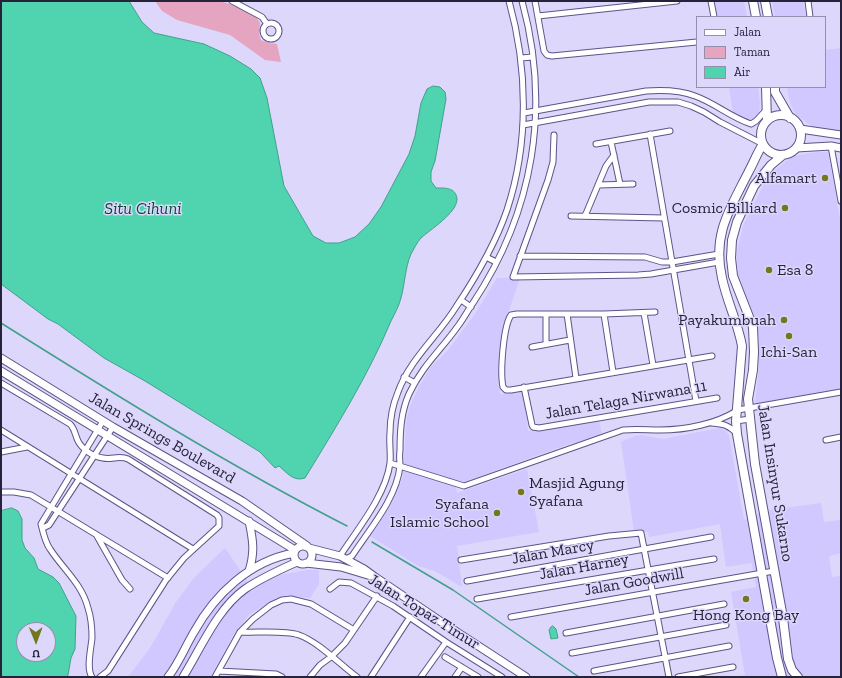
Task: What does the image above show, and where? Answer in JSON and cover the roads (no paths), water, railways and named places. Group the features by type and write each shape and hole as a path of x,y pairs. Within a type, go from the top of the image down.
{"main road":[{"path":"753,1 756,16"},
{"path":"765,1 768,16"},
{"path":"766,88 767,121"},
{"path":"775,88 775,92 790,118 798,125 801,139 796,148 788,154 778,155 769,152 761,139 762,129 767,121 776,116 786,116 790,118"},
{"path":"800,129 841,135"},
{"name":"Jalan Insinyur Sukarno","path":"763,144 729,208 721,234 719,258 726,296 740,334 742,346 736,421 737,434 776,658 782,677"},
{"path":"796,148 831,146 841,148"},
{"name":"Jalan Insinyur Sukarno","path":"784,155 771,165 754,186 737,222 732,240 731,258 733,276 752,327 754,340 753,370 748,399 755,464 783,618 788,659 794,674 798,677"},
{"name":"Jalan Springs Boulevard","path":"1,358 113,427 242,501 308,547"},
{"name":"Jalan Springs Boulevard","path":"1,371 248,521 294,551"},
{"path":"750,504 762,502"},
{"path":"248,521 253,538 254,550 249,571"},
{"path":"283,544 291,535"},
{"path":"168,677 173,672 206,611 221,594 260,564 294,551 301,545 343,558 364,569 526,677"},
{"path":"306,563 312,556 312,552 308,547"},
{"path":"294,551 294,563"},
{"path":"286,554 294,563"},
{"path":"331,565 343,558"},
{"path":"183,677 214,625 230,602 244,590 264,577 294,563 306,563 348,568 375,577"}],"street":[{"path":"232,1 262,17 267,24"},
{"path":"343,558 384,484 390,463 390,433 392,414 404,377 420,353 449,318 478,272 506,212 515,182 524,113 521,58 510,1"},
{"path":"343,558 352,556 386,505 394,490 400,466 400,434 402,416 408,396 429,360 459,325 471,306 496,262 517,216 526,185 532,156 536,110 533,57 522,1"},
{"path":"535,1 544,51 547,55 552,56 696,42"},
{"path":"538,16 677,1"},
{"path":"711,1 714,16"},
{"path":"808,1 810,16"},
{"path":"521,58 533,57"},
{"path":"524,113 662,90 695,96 738,120 751,124 756,121 767,109"},
{"path":"632,94 634,104"},
{"path":"523,125 634,104 662,101 678,102 704,112 763,144"},
{"path":"596,144 670,131"},
{"path":"650,134 696,401"},
{"path":"554,136 553,162 548,180 513,277 638,275 689,267 719,258"},
{"path":"611,142 620,184"},
{"path":"831,146 841,201"},
{"path":"584,216 606,166 614,155"},
{"path":"598,185 633,184"},
{"path":"571,216 664,218"},
{"path":"520,256 645,257 662,262 687,259 719,258"},
{"path":"486,257 496,262"},
{"path":"461,300 471,306"},
{"path":"655,312 511,315 505,333 502,358 502,383 504,389 511,390 712,356"},
{"path":"644,313 653,365"},
{"path":"546,314 546,344"},
{"path":"567,314 576,378"},
{"path":"604,314 613,372"},
{"path":"532,347 570,340"},
{"path":"404,377 415,383"},
{"path":"1,383 70,424 75,431 79,442 86,450 94,455 106,459 118,457 128,459 217,515 219,518 218,526 184,558 168,578 108,670 100,677"},
{"name":"Jalan Telaga Nirwana 11","path":"524,387 533,427 539,428 717,398"},
{"path":"390,463 464,486 624,430 668,430 707,423 724,418 738,410 841,392"},
{"path":"736,421 750,419"},
{"path":"92,677 89,671 92,637 88,608 74,579 50,549 45,539 42,522 103,421"},
{"path":"707,423 726,424 737,434"},
{"path":"43,528 48,527 113,427"},
{"path":"1,430 193,549"},
{"path":"826,440 841,437"},
{"path":"1,452 27,447"},
{"path":"1,492 14,492 31,495 168,578"},
{"path":"461,560 609,536 638,532 641,533 669,677"},
{"path":"96,534 122,580 130,589"},
{"name":"Jalan Marcy","path":"467,581 711,537"},
{"name":"Jalan Harney","path":"477,599 714,559"},
{"name":"Jalan Goodwill","path":"511,617 774,571"},
{"name":"Jalan Topaz Timur","path":"330,589 339,582 347,582 377,596 502,677"},
{"path":"310,677 320,665 331,657 345,643 377,596"},
{"path":"215,677 240,632 253,619 271,605 282,600 291,599 311,604 354,630"},
{"path":"566,633 724,604"},
{"path":"372,677 410,617"},
{"path":"572,653 726,625"},
{"path":"240,632 285,633 298,635 312,642 357,677"},
{"path":"421,677 446,642"},
{"path":"594,671 729,646"},
{"path":"445,657 478,677"},
{"path":"455,677 462,667"},
{"path":"678,677 733,667"},
{"path":"219,671 276,674 282,677"}],"water":[{"name":"Situ Cihuni","path":"1,1 129,1 142,22 154,33 204,44 230,56 251,69 260,78 267,98 284,186 313,236 326,243 339,243 355,237 369,224 381,207 409,154 415,136 421,103 427,89 433,86 440,87 445,92 446,99 435,161 431,172 431,181 436,188 452,190 456,195 456,204 448,215 421,238 411,254 407,265 397,310 351,401 305,478 294,478 279,466 275,468 260,452 145,381 104,358 1,284"},
{"path":"12,508 18,511 22,519 22,540 25,548 34,558 38,569 53,577 59,583 76,616 75,649 71,658 67,677 1,677 1,511"},
{"path":"553,626 556,629 558,638 551,639 549,630"}],"waterway":[{"path":"1,323 215,454 347,526"},
{"path":"372,542 453,590 579,677"}],"place":[{"name":"Alfamart","path":"825,178"},
{"name":"Cosmic Billiard","path":"785,208"},
{"name":"Esa 8","path":"769,270"},
{"name":"Payakumbuah","path":"784,320"},
{"name":"Ichi-San","path":"789,336"},
{"name":"Masjid Agung Syafana","path":"521,492"},
{"name":"Syafana Islamic School","path":"497,513"},
{"name":"Hong Kong Bay","path":"746,599"}]}
